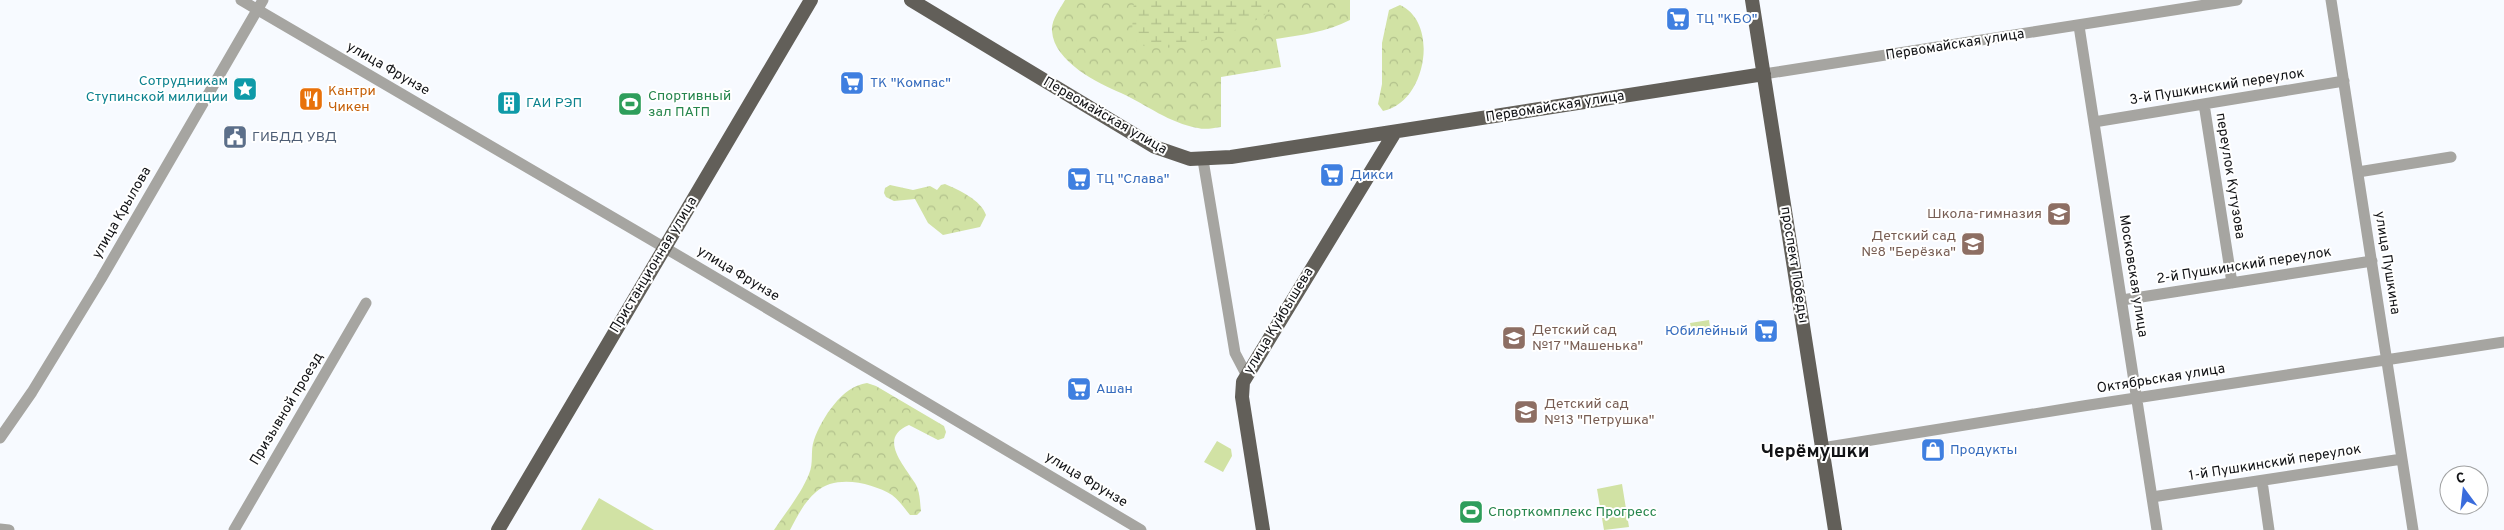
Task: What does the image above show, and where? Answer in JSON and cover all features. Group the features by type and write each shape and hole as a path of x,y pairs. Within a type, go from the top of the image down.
{"main road":[{"name":"Пристанционная улица","path":"498,530 811,0"},
{"name":"Первомайская улица","path":"911,0 1155,147 1176,156 1203,160 1764,74"},
{"name":"проспект Победы","path":"1752,0 1835,530"},
{"name":"улица Куйбышева","path":"1263,530 1242,397 1242,382 1395,132"}],"street":[{"name":"улица Фрунзе","path":"241,0 260,5 1141,530"},
{"name":"Первомайская улица","path":"1764,74 2238,0"},
{"name":"улица Пушкина","path":"2332,0 2413,530"},
{"name":"улица Крылова","path":"0,438 32,392 97,284 260,5"},
{"name":"Московская улица","path":"2079,26 2157,530"},
{"name":"3-й Пушкинский переулок","path":"2094,122 2344,81"},
{"name":"переулок Кутузова","path":"2204,104 2232,283"},
{"path":"2358,172 2451,157"},
{"path":"1203,160 1235,352 1246,374"},
{"name":"2-й Пушкинский переулок","path":"2122,300 2372,261"},
{"name":"Призывной проезд","path":"234,530 366,304"},
{"name":"Октябрьская улица","path":"1822,448 2504,342"},
{"name":"1-й Пушкинский переулок","path":"2152,497 2402,459"},
{"path":"2262,481 2269,530"},
{"path":"0,529 9,530"}],"green space":[{"path":"1065,0 1350,0 1350,20 1323,30 1276,39 1281,67 1221,77 1221,127 1203,129 1187,126 1168,118 1090,77 1069,62 1060,52 1052,31 1054,19"},
{"path":"1134,0 1281,0 1271,10 1257,19 1241,28 1222,35 1185,45 1149,48 1138,44 1132,31"},
{"path":"1400,5 1413,14 1420,28 1424,44 1423,62 1418,79 1409,94 1398,105 1383,111 1378,104 1382,84 1382,43 1389,10"},
{"path":"945,184 975,200 986,215 980,227 943,235 928,223 915,199 894,201 886,197 884,193 885,188 890,185 913,190 930,186 937,190 941,185"},
{"path":"1709,320 1711,334 1693,337 1690,323"},
{"path":"867,383 876,386 944,426 946,432 944,438 938,440 909,425 895,437 894,445 896,452 918,489 921,511 917,515 910,515 895,497 874,487 854,482 834,483 824,486 812,496 804,505 790,530 774,530 798,496 806,481 812,461 814,440 822,422 834,404 849,390"},
{"path":"1217,441 1231,449 1232,456 1223,472 1204,462"},
{"path":"1622,484 1629,527 1604,530 1597,489"},
{"path":"599,498 654,530 581,530"}],"place":[{"name":"ТЦ \"КБО\"","path":"1678,19"},
{"name":"ТК \"Компас\"","path":"852,83"},
{"name":"Сотрудникам Ступинской милиции","path":"245,89"},
{"name":"Кантри Чикен","path":"311,99"},
{"name":"ГАИ РЭП","path":"509,103"},
{"name":"Спортивный зал ПАТП","path":"630,104"},
{"name":"ГИБДД УВД","path":"235,137"},
{"name":"Дикси","path":"1332,175"},
{"name":"ТЦ \"Слава\"","path":"1079,179"},
{"name":"Школа-гимназия","path":"2059,214"},
{"name":"Детский сад №8 \"Берёзка\"","path":"1973,244"},
{"name":"Юбилейный","path":"1766,331"},
{"name":"Детский сад №17 \"Машенька\"","path":"1514,338"},
{"name":"Ашан","path":"1079,389"},
{"name":"Детский сад №13 \"Петрушка\"","path":"1526,412"},
{"name":"Продукты","path":"1933,450"},
{"name":"Спорткомплекс Прогресс","path":"1471,512"}],"district":[{"name":"Черёмушки","path":"1815,452"}]}
